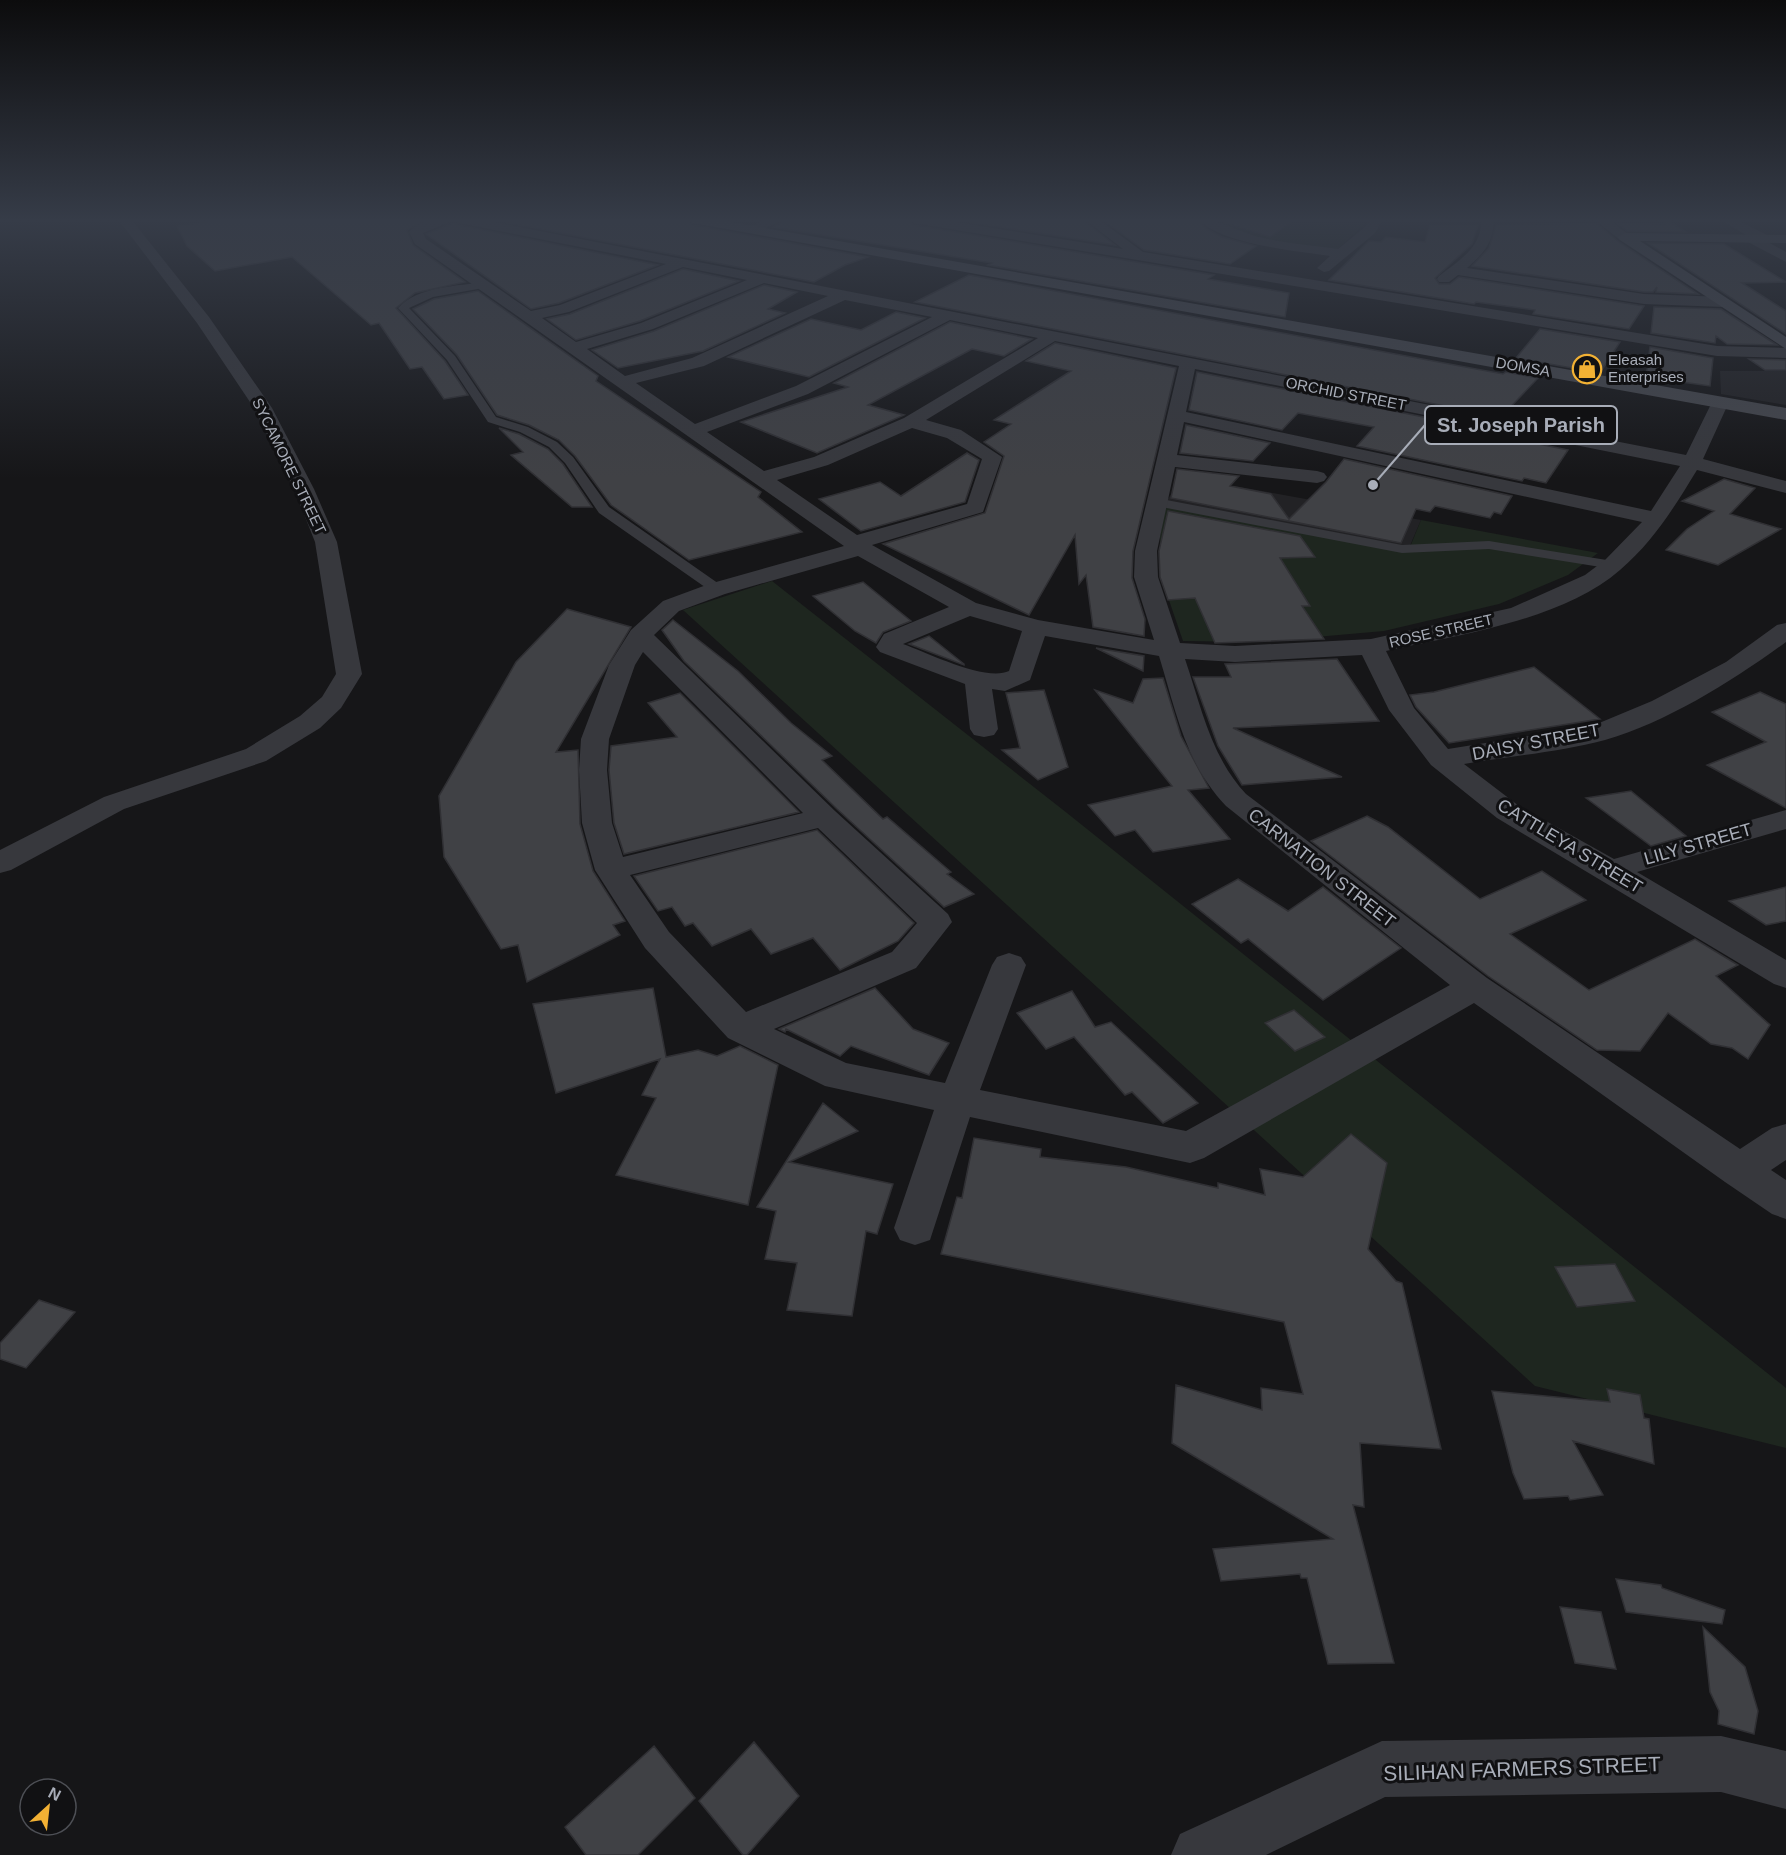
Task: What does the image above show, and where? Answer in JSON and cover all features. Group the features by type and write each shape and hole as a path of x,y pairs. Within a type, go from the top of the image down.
{"main road":[{"name":"DOMSA","path":"1180,306 1786,414"},
{"path":"1729,306 1786,344"}],"street":[{"name":"SYCAMORE STREET","path":"0,863 114,803 256,755 310,722 332,702 349,674 326,542 304,489 263,408 192,306"},
{"name":"ROSE STREET","path":"516,306 857,546 968,608 1035,627 1168,650 1235,654 1371,647 1519,614 1593,580 1613,565 1657,519 1692,462 1720,402"},
{"path":"531,316 573,306"},
{"path":"576,347 636,330 696,306"},
{"path":"625,381 698,362 820,306"},
{"name":"ORCHID STREET","path":"898,306 1692,462 1786,487"},
{"path":"1433,306 1717,351 1786,353"},
{"path":"694,430 748,412 802,390 948,315"},
{"path":"762,478 821,462 911,422 1052,336"},
{"name":"CARNATION STREET","path":"1188,362 1146,551 1146,577 1203,754 1220,783 1236,800 1475,987 1786,1202"},
{"path":"1175,415 1657,519"},
{"path":"911,422 954,434 992,456 976,508 671,606 640,635 622,665 595,739 593,770 597,823 611,870 657,940 741,1029 838,1076 956,1102 1190,1147 1475,987"},
{"path":"1166,460 1317,477"},
{"path":"968,608 893,639 889,647 978,680 1005,683 1021,675 1035,627"},
{"name":"DAISY STREET","path":"1441,759 1598,733 1661,707 1735,667 1786,630"},
{"path":"640,635 824,816 936,922 904,960 741,1029"},
{"name":"CATTLEYA STREET","path":"1371,647 1402,710 1441,759 1508,812 1610,870 1786,976"},
{"path":"978,680 984,729"},
{"path":"611,870 824,816"},
{"name":"LILY STREET","path":"1610,870 1786,819"},
{"path":"915,1228 956,1102 1009,965"},
{"path":"1739,1171 1786,1139"},
{"name":"SILIHAN FARMERS STREET","path":"1202,1855 1382,1769 1721,1764 1786,1780"}],"lane":[{"path":"405,306 403,308 446,351 492,419 527,428 540,435 568,459 589,492 604,510 717,590"},
{"path":"1156,502 1402,549 1489,545 1538,551 1613,565"}],"shaded area":[{"path":"1720,371 1786,371 1786,405 1721,394"},
{"path":"1185,477 1421,520 1409,548 1166,501"},
{"path":"1166,501 1410,547 1421,520 1598,553 1568,575 1499,604 1384,631 1258,642 1183,641 1161,577 1160,537"},
{"path":"772,581 1067,813 1786,1388 1786,1448 1535,1386 683,610"}],"building":[{"path":"348,306 399,306 396,308 445,361 468,395 444,399 422,367 410,369 379,323 371,325"},
{"path":"420,306 499,306 598,376 596,381 761,492 758,497 802,532 689,560 611,505 575,456 559,440 529,425 497,415 457,355 413,309"},
{"path":"526,306 547,306 531,309"},
{"path":"591,306 678,306 640,321 576,340 547,319 570,314"},
{"path":"715,306 774,306 768,309 785,313 703,351 618,368 592,350 654,331"},
{"path":"933,306 1134,306 1503,374 1506,372 1538,378 1501,417"},
{"path":"1220,306 1287,306 1285,317"},
{"path":"1502,306 1644,306 1629,329 1533,314 1535,310"},
{"path":"1743,306 1777,306 1786,311 1786,334"},
{"path":"1654,307 1721,309 1777,345 1727,344 1716,336 1715,343 1651,333"},
{"path":"896,312 925,318 809,377 728,357 811,319 861,330"},
{"path":"950,322 1032,339 1004,356 972,349 868,405 904,415 817,453 741,422 848,387 834,383"},
{"path":"1540,329 1620,342 1600,373 1516,358"},
{"path":"1055,343 1176,368 1133,551 1132,578 1145,619 1144,636 1093,627 1086,575 1079,584 1075,535 1029,615 883,544 985,513 1004,456 984,442 1011,424 994,420 1071,371 1026,361"},
{"path":"1650,347 1713,358 1710,386 1646,377"},
{"path":"1749,359 1786,360 1786,370 1765,370"},
{"path":"1197,372 1489,430 1486,433 1568,450 1546,483 1524,478 1522,481 1357,446 1374,427 1298,413 1282,430 1189,410"},
{"path":"1186,425 1270,443 1253,461 1180,453"},
{"path":"499,428 519,434 548,449 563,464 592,507 572,507 511,455 523,452"},
{"path":"967,453 979,460 965,502 861,531 819,499 880,482 901,496"},
{"path":"1344,459 1512,496 1501,514 1494,512 1490,518 1435,506 1430,512 1416,509 1401,543 1171,498 1177,469 1239,476 1230,486 1271,494 1289,519 1326,482"},
{"path":"1724,479 1755,488 1730,514 1781,529 1718,565 1666,550 1687,529 1714,511 1682,501"},
{"path":"1168,511 1300,536 1315,557 1280,558 1310,606 1302,606 1324,639 1215,643 1195,598 1168,600 1160,577 1159,551"},
{"path":"863,582 911,621 883,632 876,643 855,631 813,596"},
{"path":"567,609 631,627 556,752 578,750 580,824 593,871 625,921 613,925 620,935 527,982 518,945 501,949 444,857 439,796 516,662"},
{"path":"673,620 738,671 791,723 832,756 822,760 883,819 887,817 951,872 947,874 974,894 944,907 837,809 684,661 662,630"},
{"path":"929,636 964,664 964,665 909,644"},
{"path":"1096,648 1144,656 1143,671"},
{"path":"1337,659 1379,721 1233,728 1342,777 1242,785 1218,746 1193,677 1231,677 1225,664"},
{"path":"1534,667 1600,719 1449,743 1416,707 1410,695 1434,692"},
{"path":"1163,678 1181,736 1209,788 1188,790 1230,839 1153,852 1135,830 1115,836 1088,805 1172,786 1095,690 1133,703 1143,679"},
{"path":"1044,690 1068,767 1038,780 1002,750 1020,748 1006,693"},
{"path":"1760,692 1786,704 1786,808 1707,765 1766,742 1712,712"},
{"path":"680,693 799,812 624,854 614,823 609,770 611,746 677,737 648,703"},
{"path":"1631,791 1686,836 1651,846 1586,798"},
{"path":"1367,816 1388,827 1480,899 1542,871 1586,900 1510,934 1589,990 1695,939 1738,965 1716,976 1770,1025 1748,1059 1732,1048 1711,1044 1668,1013 1640,1051 1597,1050 1488,976 1311,841"},
{"path":"817,830 914,923 898,941 840,970 813,938 771,954 751,929 712,946 693,923 685,926 672,907 658,911 634,876"},
{"path":"1238,879 1288,911 1323,887 1401,948 1323,1000 1248,939 1241,943 1192,904"},
{"path":"1786,887 1786,921 1766,925 1729,901"},
{"path":"653,988 666,1057 698,1050 717,1056 740,1046 778,1065 748,1205 616,1175 656,1098 642,1095 660,1059 556,1093 533,1004"},
{"path":"875,988 913,1029 949,1043 929,1075 851,1046 840,1056 786,1029 785,1032 779,1029"},
{"path":"1072,991 1095,1027 1111,1022 1198,1103 1163,1123 1132,1092 1125,1095 1074,1037 1046,1049 1017,1013"},
{"path":"1294,1010 1325,1037 1295,1051 1265,1023"},
{"path":"823,1103 858,1131 789,1162 893,1184 877,1234 866,1231 852,1316 787,1310 797,1263 765,1259 776,1211 757,1207"},
{"path":"1351,1134 1387,1163 1368,1249 1396,1281 1402,1283 1441,1449 1360,1443 1364,1507 1353,1505 1394,1663 1328,1664 1307,1578 1301,1578 1300,1574 1221,1581 1213,1549 1333,1539 1172,1443 1176,1385 1262,1410 1261,1388 1303,1394 1284,1322 941,1254 957,1197 962,1198 974,1138 1041,1149 1040,1157 1126,1167 1218,1188 1218,1183 1265,1195 1260,1169 1303,1177"},
{"path":"1615,1264 1635,1301 1577,1307 1555,1267"},
{"path":"39,1300 75,1312 26,1368 0,1359 0,1343"},
{"path":"1607,1389 1640,1395 1644,1418 1649,1419 1654,1464 1573,1441 1603,1495 1570,1500 1568,1496 1524,1499 1513,1473 1492,1391 1610,1402"},
{"path":"1616,1579 1661,1585 1662,1588 1725,1610 1722,1624 1626,1612"},
{"path":"1560,1607 1601,1612 1616,1669 1575,1663"},
{"path":"1703,1627 1745,1667 1758,1711 1754,1734 1718,1724 1719,1711 1710,1692"},
{"path":"754,1742 799,1796 747,1855 743,1855 699,1801"},
{"path":"654,1746 695,1798 638,1855 586,1855 565,1827"}],"place":[{"name":"Eleasah Enterprises","path":"1587,369"},
{"name":"St. Joseph Parish","path":"1373,485"}]}
